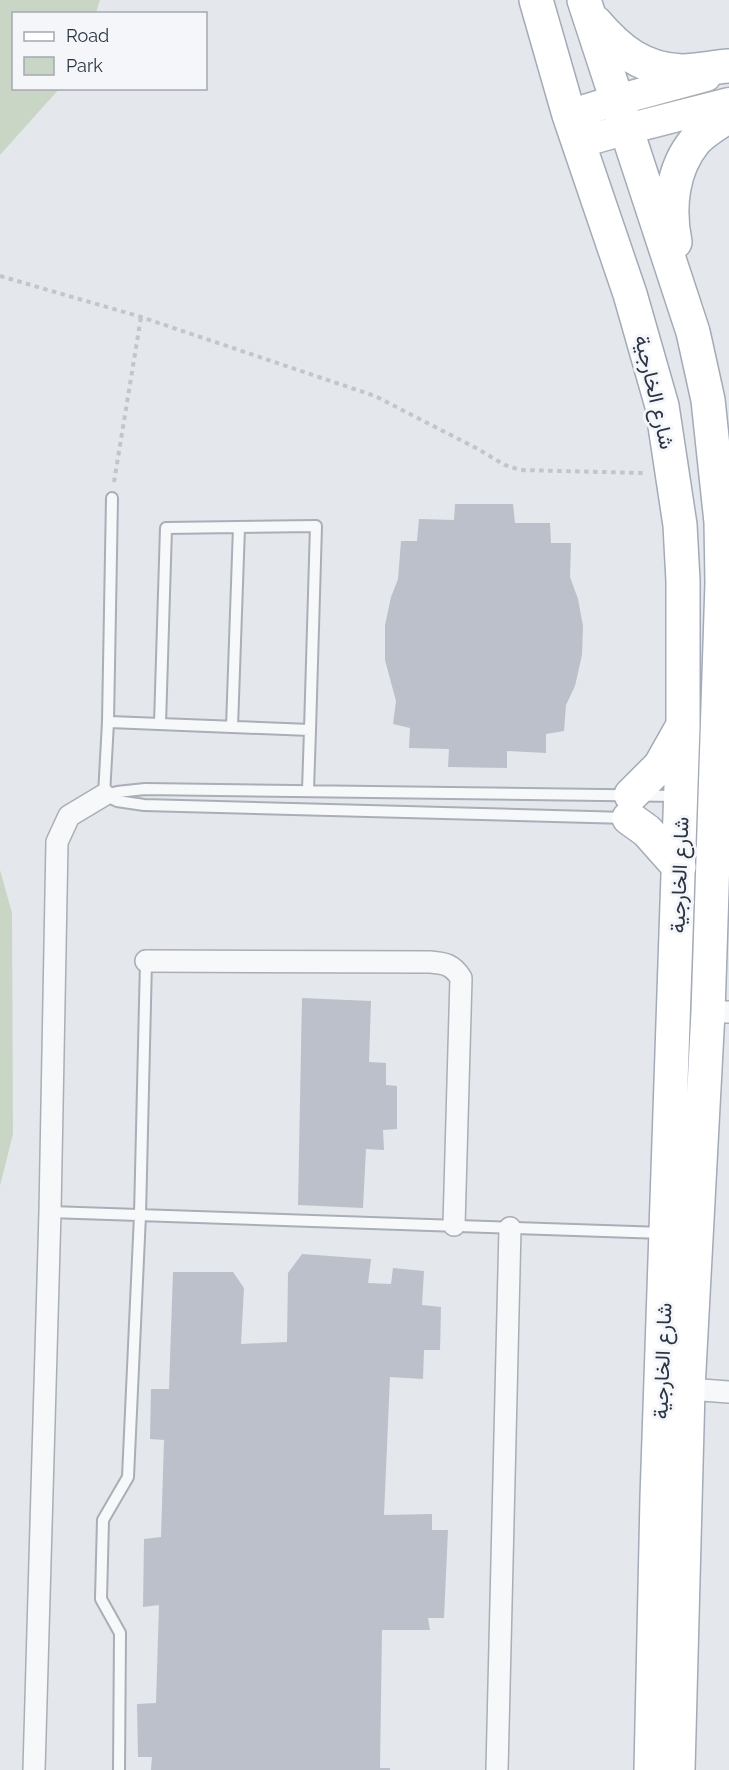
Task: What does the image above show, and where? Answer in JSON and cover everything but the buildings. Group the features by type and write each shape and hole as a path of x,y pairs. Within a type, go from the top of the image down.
{"main road":[{"name":"شارع الخارجية","path":"536,0 574,129 630,294 662,406 680,525 683,581 683,726 657,811 679,867 657,1498 651,1770"},
{"name":"شارع الخارجية","path":"585,7 693,332 708,400 722,522 714,809 718,1012 688,1389 678,1770"},
{"path":"585,7 604,34 627,55 653,66 682,71 729,68"},
{"path":"574,129 622,114 729,68"},
{"path":"622,114 729,103"},
{"path":"693,332 673,233 672,206 675,182 682,160 697,139 729,116"},
{"path":"679,867 647,831 657,811 660,766 683,726"},
{"path":"657,811 714,809"},
{"path":"671,1092 688,1032 696,1020 718,1012 692,987 677,930"},
{"path":"657,1498 671,1463 678,1400 688,1389 681,1379 678,1368 673,1313 664,1281"},
{"path":"654,1663 662,1687 666,1754 671,1764 678,1770"}],"street":[{"path":"34,1770 50,1212 57,842 69,816 104,795"},
{"path":"146,961 430,962 446,963 456,970 461,978 454,1225"},
{"path":"497,1770 510,1228"},
{"path":"688,1389 729,1392"}],"lane":[{"path":"104,795 108,722 112,498"},
{"path":"160,724 166,528 316,526 308,790"},
{"path":"232,727 239,527"},
{"path":"108,722 310,730"},
{"path":"104,795 145,789 308,790 657,811"},
{"path":"104,795 117,801 144,805 657,811"},
{"path":"119,1770 120,1633 101,1599 103,1520 128,1477 140,1215 146,961"},
{"path":"50,1212 666,1233"}],"path":[{"path":"0,276 141,317 375,396 505,465 520,470 673,474"},
{"path":"112,498 141,317"}],"green space":[{"path":"0,0 100,0 96,12 12,12 12,90 58,90 0,155"},
{"path":"0,870 12,913 13,1134 0,1186"}]}
